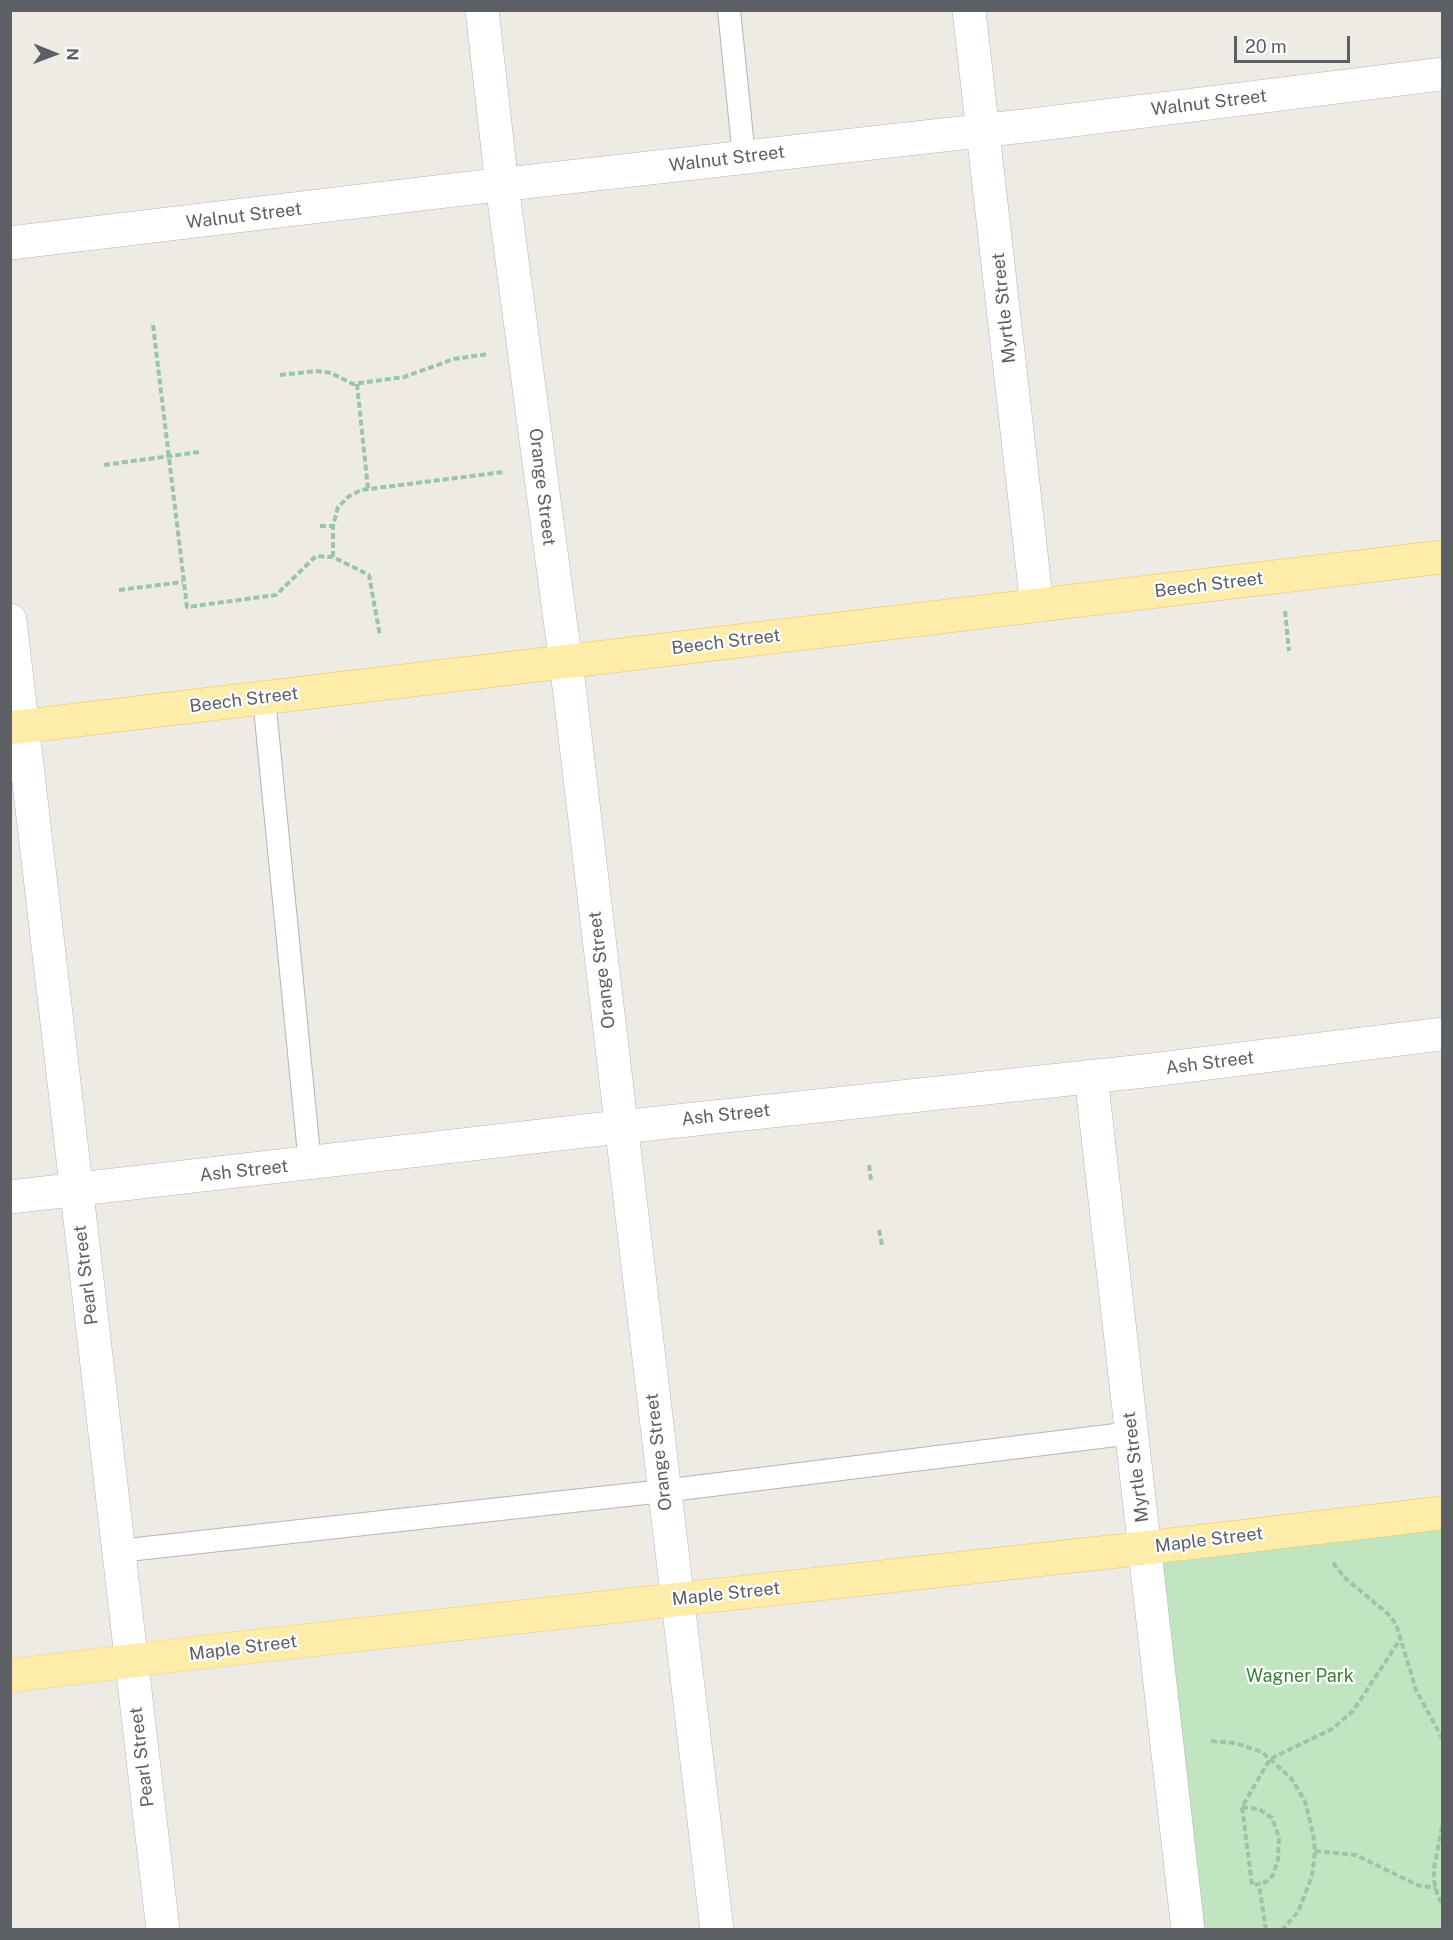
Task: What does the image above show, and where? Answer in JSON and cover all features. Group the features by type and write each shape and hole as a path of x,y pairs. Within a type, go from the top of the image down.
{"main road":[{"name":"Beech Street","path":"17,728 1443,557"},
{"name":"Maple Street","path":"10,1676 1443,1513"}],"street":[{"name":"Orange Street","path":"482,10 502,185 564,661 717,1929"},
{"name":"Myrtle Street","path":"969,10 1037,606"},
{"name":"Walnut Street","path":"10,243 984,130 1443,74"},
{"name":"Pearl Street","path":"10,620 17,728 76,1190 163,1929"},
{"name":"Ash Street","path":"10,1197 1091,1076 1443,1034"},
{"name":"Myrtle Street","path":"1091,1076 1188,1929"}],"lane":[{"path":"729,10 744,157"},
{"path":"264,698 310,1164"},
{"path":"119,1551 663,1491 1132,1433"}],"path":[{"path":"153,325 187,607 276,595 316,556 333,557 369,575 380,636"},
{"path":"280,375 324,372 357,384 404,377 454,359 493,353"},
{"path":"357,384 368,489"},
{"path":"104,465 199,452"},
{"path":"333,557 333,526 339,507 348,497 361,490 508,472"},
{"path":"320,526 333,526"},
{"path":"119,590 183,582"},
{"path":"1285,610 1289,651"},
{"path":"870,1165 871,1179"},
{"path":"879,1230 882,1245"},
{"path":"1331,1559 1345,1578 1388,1614 1396,1624 1416,1690 1443,1738"},
{"path":"1242,1807 1259,1809 1272,1818 1279,1837 1278,1859 1273,1875 1266,1882 1252,1885 1242,1807 1270,1759 1332,1729 1353,1711 1401,1638"},
{"path":"1211,1741 1253,1748 1262,1752 1291,1778 1305,1801 1315,1851 1312,1876 1298,1912 1282,1929"},
{"path":"1443,1827 1434,1868 1438,1898 1443,1903"},
{"path":"1315,1851 1356,1855 1417,1885 1436,1888"},
{"path":"1258,1884 1266,1929"}],"green space":[{"name":"Wagner Park","path":"1442,1513 1442,1929 1186,1929 1145,1548"}]}
